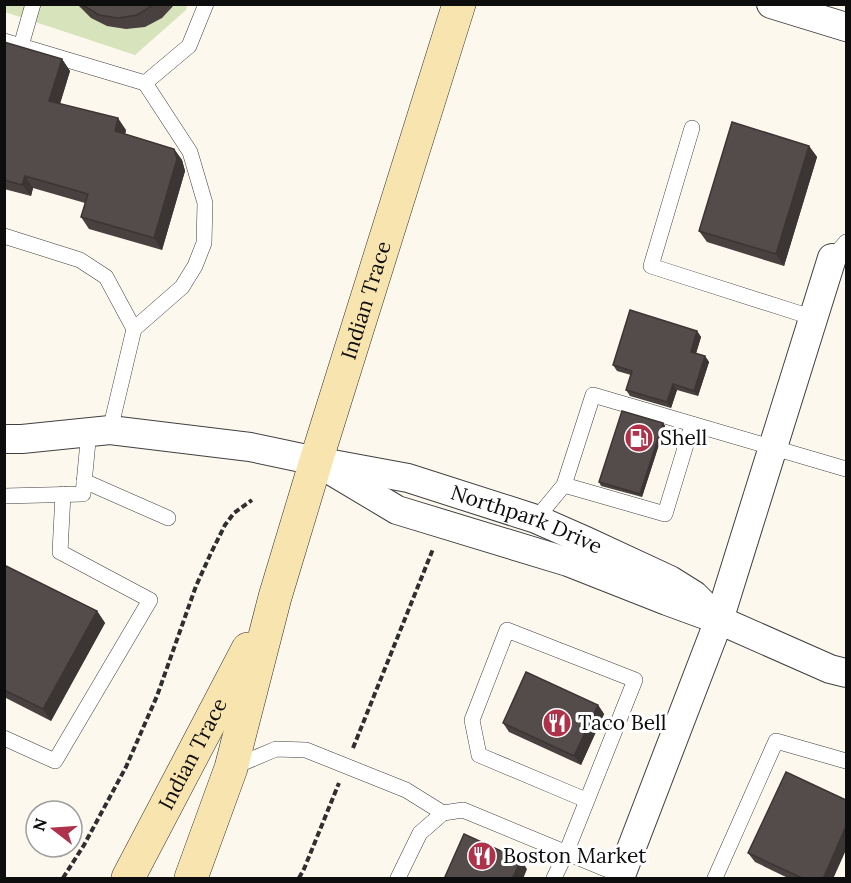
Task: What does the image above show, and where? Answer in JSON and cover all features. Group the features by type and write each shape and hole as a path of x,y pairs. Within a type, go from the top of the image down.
{"street":[{"name":"Indian Trace","path":"191,879 231,768 275,597 459,4"},
{"path":"771,4 846,27"},
{"path":"623,878 719,620 813,318 839,250"},
{"name":"Northpark Drive","path":"4,440 100,431 250,447 408,478 536,519 586,541 670,580 694,595 719,620"},
{"name":"Northpark Drive","path":"316,461 397,510 568,562 719,620 830,669 846,673"},
{"name":"Indian Trace","path":"128,879 275,597"}],"lane":[{"path":"21,46 33,4"},
{"path":"145,83 189,46 206,4"},
{"path":"4,41 145,83 190,152 205,203 204,243 195,266 182,287 134,329 84,481 83,494 4,496"},
{"path":"692,128 651,266 813,318"},
{"path":"4,236 80,260 106,277 134,329"},
{"path":"536,519 564,485 593,395 846,469"},
{"path":"564,485 665,514 692,425"},
{"path":"84,481 168,518"},
{"path":"4,738 55,761 150,600 60,552 63,494"},
{"path":"554,879 566,853 634,680 507,630 472,720 479,755 586,800"},
{"path":"719,877 776,741 846,761"},
{"path":"231,768 276,749 306,750 406,790 443,813"},
{"path":"398,879 420,833 443,813 463,810 623,878"}],"path":[{"path":"63,879 84,846 126,767 157,696 195,586 211,553 225,525 234,513 252,500"},
{"path":"299,879 435,545"}],"green space":[{"path":"4,5 187,5 186,10 135,55 5,12"}],"building":[{"path":"81,4 155,4 137,15 118,18 99,15"},
{"path":"4,42 62,59 49,101 118,118 115,131 174,149 177,159 154,238 81,217 88,194 25,176 22,185 4,180"},
{"path":"732,122 809,146 776,254 699,231"},
{"path":"630,310 697,331 691,352 705,356 694,391 673,384 667,402 626,390 632,371 613,365"},
{"name":"Shell","path":"622,411 663,423 640,494 599,482"},
{"path":"4,565 97,611 43,709 4,690"},
{"name":"Taco Bell","path":"526,672 598,705 574,756 503,723"},
{"path":"786,772 846,800 846,826 823,879 804,879 748,853"},
{"name":"Boston Market","path":"464,834 521,860 512,879 444,879"}],"place":[{"name":"Shell","path":"639,438"},
{"name":"Taco Bell","path":"557,723"},
{"name":"Boston Market","path":"482,856"}]}
